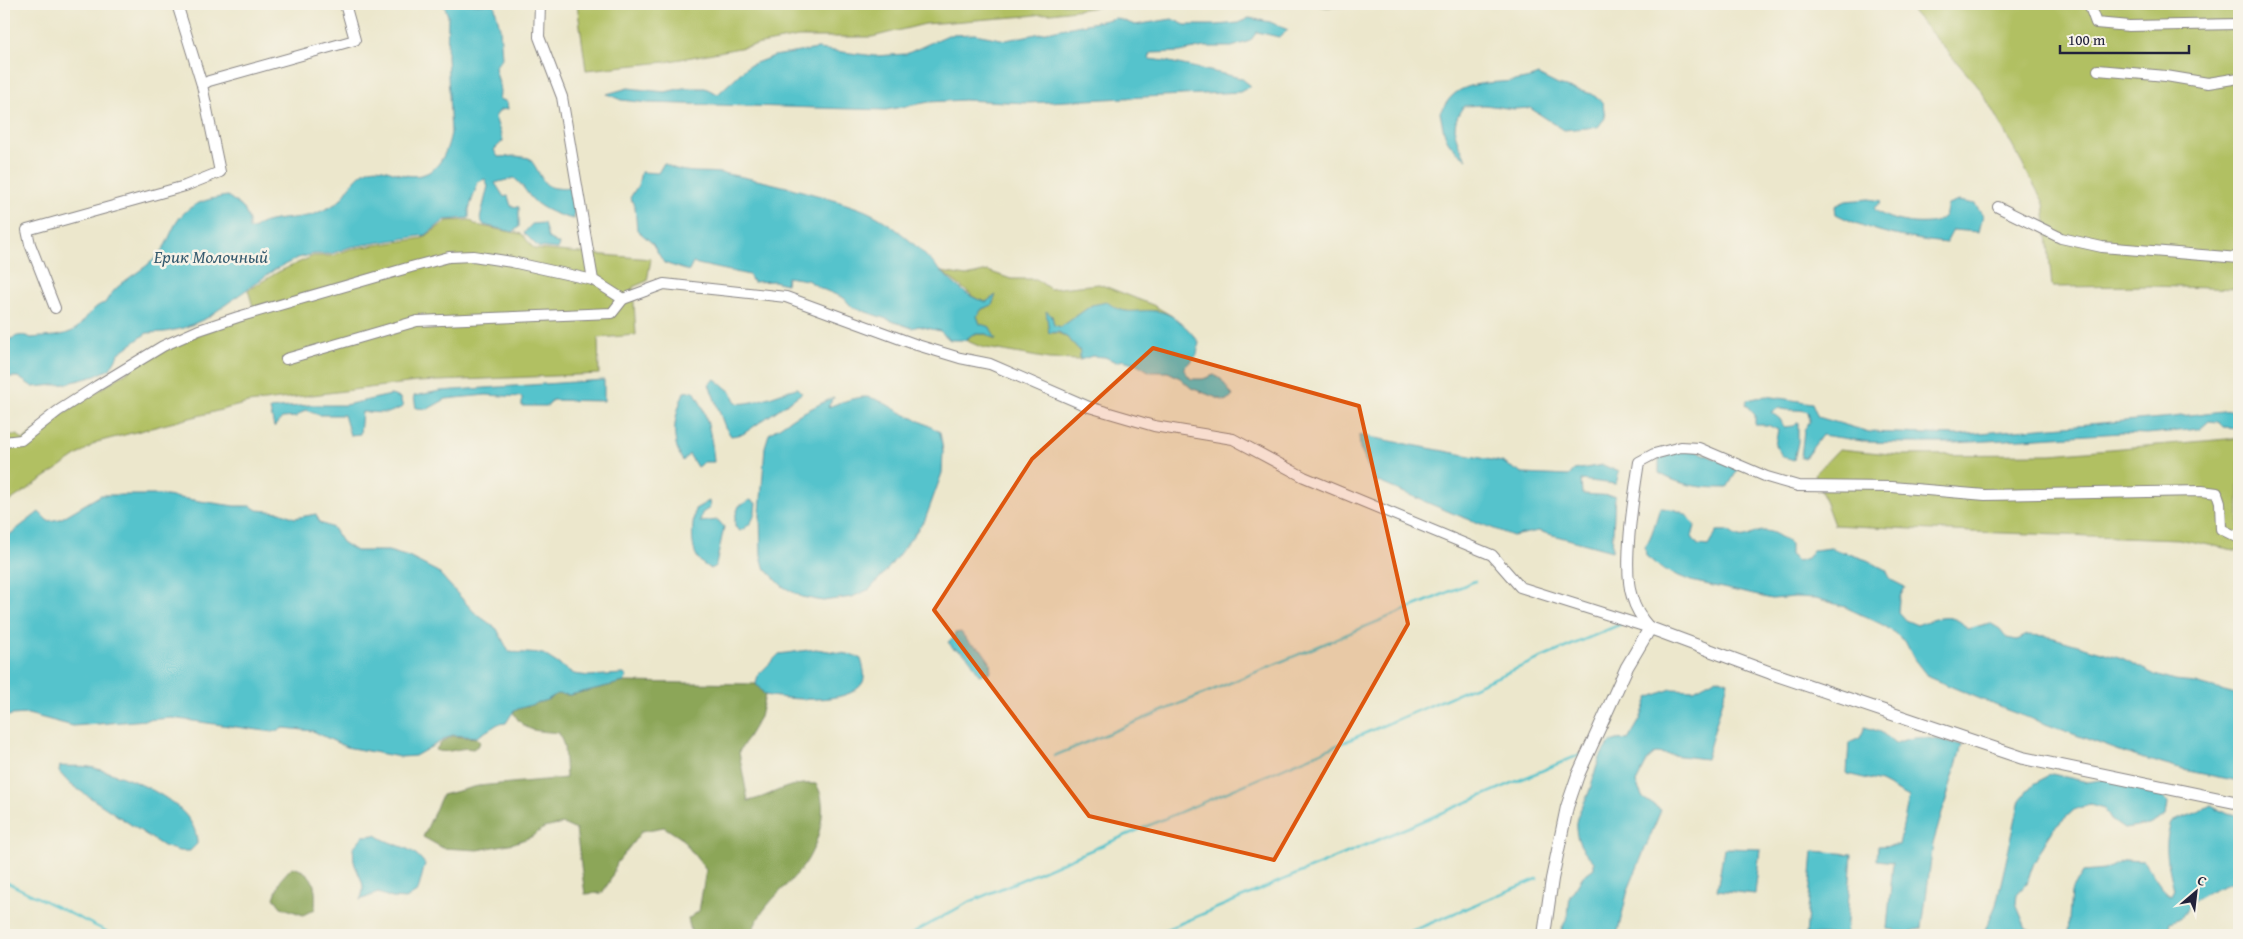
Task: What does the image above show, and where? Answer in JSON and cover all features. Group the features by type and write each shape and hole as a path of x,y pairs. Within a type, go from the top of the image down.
{"street":[{"path":"55,308 30,244 27,230 185,186 220,172 202,85 177,4"},
{"path":"202,85 209,81 355,40 345,4"},
{"path":"540,4 539,37 562,97 593,280"},
{"path":"2089,4 2096,23 2129,26 2239,24"},
{"path":"2098,70 2166,76 2208,83 2239,78"},
{"path":"1998,207 2060,238 2102,247 2239,258"},
{"path":"4,449 21,440 58,411 163,346 199,330 238,317 411,266 449,257 473,256 512,262 593,280 623,298"},
{"path":"286,360 416,321 612,313 623,298 664,284 786,297 917,344 960,358 990,364 1089,407 1154,426 1233,440 1304,476 1492,555 1520,587 1650,628 1771,674 2023,758 2239,803"},
{"path":"4,442 21,440"},
{"path":"1650,628 1641,618 1631,596 1628,566 1636,484 1640,462 1654,454 1681,447 1698,448 1767,477 1798,486 1892,487 1985,495 2202,491 2217,494 2220,502 2221,529 2239,538"},
{"path":"1544,935 1552,879 1567,807 1578,775 1627,667 1650,628"}],"highlighted area":[{"path":"1153,348 1359,406 1408,624 1274,860 1089,816 934,610 1032,459"}],"green space":[{"path":"577,4 1102,4 1099,7 1027,16 925,24 872,37 798,37 665,62 586,70"},
{"path":"1310,4 1455,4 1326,7"},
{"path":"1906,4 2239,4 2239,289 2151,286 2052,287 2044,203 1981,90"},
{"path":"470,220 476,225 522,234 534,249 651,259 647,281 633,287 636,335 598,338 599,374 416,382 248,403 97,442 4,505 4,378 8,435 18,435 23,440 165,347 255,313 248,290 278,272 313,256 332,256 350,249 423,238 447,221"},
{"path":"988,271 1011,279 1036,279 1050,289 1099,284 1153,305 1172,316 1156,311 1137,313 1092,305 1061,327 1054,325 1052,316 1047,312 1049,333 1063,335 1070,340 1080,351 1080,360 1049,359 981,347 965,340 973,334 986,334 995,340 980,324 977,316 982,309 992,305 995,296 986,302 977,299 942,272 966,276"},
{"path":"2239,438 2239,551 2179,539 1834,525 1815,474 1839,449 1900,455 2051,454"},
{"path":"624,682 756,684 765,695 760,717 739,752 748,801 796,785 816,784 820,793 822,815 813,850 802,868 766,907 751,935 692,935 688,919 699,911 706,870 681,838 664,827 642,831 617,863 610,881 602,893 585,894 576,830 563,824 544,828 531,837 514,843 478,850 443,848 423,837 442,795 478,786 566,778 564,746 559,733 527,728 513,712 547,700 557,694 570,695"},
{"path":"452,736 477,738 480,741 479,745 473,749 468,748 445,752 435,750 441,743"},
{"path":"292,867 306,873 313,882 315,909 303,915 281,907 274,898 281,879"}],"water":[{"name":"Ерик Молочный","path":"444,4 494,4 500,28 502,58 495,67 500,87 499,99 507,102 508,109 500,110 495,117 503,141 494,150 498,157 516,156 529,158 547,185 570,188 574,201 574,219 557,214 541,206 532,199 514,178 495,183 504,197 508,196 511,206 519,207 519,227 513,232 484,225 480,219 488,186 485,179 478,182 469,209 469,218 445,220 426,235 350,247 331,254 314,254 298,258 274,270 207,318 184,328 147,333 119,353 110,369 95,376 65,384 33,387 18,377 4,377 4,338 55,336 77,328 93,310 105,303 116,288 153,261 163,249 181,216 195,205 211,199 228,196 244,209 249,220 249,229 254,229 265,222 308,216 329,208 341,199 361,174 370,169 382,169 411,176 429,172 435,167 445,153 451,133 447,56 448,16"},
{"path":"1116,18 1135,25 1172,19 1185,25 1217,25 1239,23 1249,18 1270,22 1288,30 1279,37 1257,32 1250,41 1232,47 1204,47 1180,52 1151,53 1149,59 1241,78 1251,86 1240,92 1028,103 964,100 929,102 886,110 648,103 621,100 607,94 628,88 665,92 683,88 705,88 718,94 748,66 774,56 818,49 875,56 906,54 948,35 975,34 1006,40"},
{"path":"1538,75 1558,85 1592,94 1603,103 1605,118 1598,127 1564,130 1530,108 1514,109 1485,105 1464,106 1456,119 1455,132 1459,146 1467,159 1454,149 1445,135 1440,112 1452,96 1471,86 1517,81"},
{"path":"664,163 678,170 727,174 792,188 874,215 892,226 909,240 960,289 986,302 996,295 992,305 982,309 977,316 980,324 990,327 996,340 986,334 973,334 965,340 950,340 940,331 919,326 912,328 852,307 844,298 822,289 807,280 787,277 786,284 773,281 753,282 749,275 693,263 689,271 664,263 652,243 637,230 635,207 630,198 638,185 641,172 658,173"},
{"path":"1869,199 1882,201 1874,208 1886,216 1911,223 1936,222 1945,216 1948,205 1958,201 1975,204 1983,215 1979,232 1953,230 1946,243 1890,234 1862,226 1836,214 1835,206 1846,201"},
{"path":"544,223 548,238 559,244 558,249 538,247 524,233 532,224"},
{"path":"1107,302 1125,311 1162,312 1180,322 1199,342 1197,355 1183,369 1191,379 1203,379 1214,375 1221,379 1233,396 1225,401 1191,388 1180,378 1168,372 1150,372 1137,364 1123,360 1116,362 1105,357 1092,356 1080,360 1080,351 1069,339 1059,332 1049,333 1046,311 1052,316 1054,325 1061,327 1092,305"},
{"path":"715,379 731,392 736,403 758,401 797,388 802,393 743,434 731,436 725,427 709,384"},
{"path":"604,380 604,401 552,400 548,406 522,406 522,397 486,395 446,399 428,409 416,408 414,396 440,391"},
{"path":"694,391 699,399 708,425 714,462 704,462 697,467 689,454 683,461 676,444 675,435 676,418 684,392"},
{"path":"391,395 400,398 403,407 388,413 362,412 360,434 350,435 344,415 319,415 305,410 296,417 282,418 274,427 270,409 309,405 345,405"},
{"path":"1766,396 1812,403 1818,417 1869,432 1956,435 2173,417 2239,409 2239,428 2223,427 2218,422 2209,421 2200,429 2147,434 2121,433 1955,443 1869,442 1822,435 1805,458 1801,458 1804,430 1810,421 1808,412 1779,408 1771,412 1780,419 1784,427 1794,426 1798,422 1798,442 1794,460 1783,457 1775,445 1778,430 1768,425 1755,425 1755,415 1745,404 1747,400"},
{"path":"834,397 828,407 856,398 871,398 940,432 943,451 942,473 925,520 870,589 852,597 823,601 802,597 782,586 764,567 761,555 760,513 765,447 769,434 794,417"},
{"path":"1359,435 1502,462 1523,474 1569,476 1574,470 1603,465 1619,472 1616,484 1581,480 1582,494 1615,496 1612,551 1538,531 1513,536 1374,480 1360,448"},
{"path":"1695,450 1738,469 1727,488 1692,485 1675,481 1659,473 1659,457 1674,451"},
{"path":"101,495 159,495 234,506 251,506 257,510 280,512 295,518 316,514 320,523 333,528 342,542 356,551 388,551 409,557 438,572 474,612 497,629 509,652 543,654 574,674 589,676 624,674 627,677 624,682 570,695 557,694 547,700 518,709 513,712 506,723 498,724 477,737 452,735 415,756 400,757 346,747 313,731 284,728 273,732 171,718 73,726 28,714 11,715 4,718 4,539 39,512 48,521 60,519"},
{"path":"750,500 756,503 754,516 751,523 740,531 735,527 735,517 739,506"},
{"path":"709,501 710,508 702,513 700,522 718,520 724,527 716,565 712,569 698,559 692,535 695,509"},
{"path":"1660,508 1676,510 1685,514 1695,526 1692,537 1698,545 1708,546 1717,531 1729,531 1735,536 1747,537 1758,532 1767,531 1790,544 1790,555 1798,561 1807,558 1814,550 1831,548 1867,560 1886,570 1891,580 1905,587 1899,599 1898,612 1905,620 1917,625 1938,618 1957,620 1967,629 1990,623 2000,629 2007,638 2017,640 2027,635 2047,636 2122,658 2155,675 2174,681 2195,683 2239,695 2239,781 2183,770 2131,755 2007,710 1928,677 1914,659 1905,641 1885,626 1845,607 1816,598 1772,599 1691,581 1662,569 1646,556 1645,546 1652,533"},
{"path":"961,632 969,643 981,649 990,662 991,672 979,675 966,655 953,648 948,642 953,639 955,633"},
{"path":"816,649 853,655 861,659 864,673 863,682 856,690 845,695 817,699 765,695 756,684 758,675 779,654"},
{"path":"1717,678 1728,682 1706,759 1656,753 1647,761 1636,783 1643,798 1661,810 1628,890 1617,935 1559,935 1568,915 1570,896 1583,876 1594,868 1594,862 1579,843 1576,824 1578,813 1588,794 1599,761 1607,746 1614,741 1628,740 1640,720 1648,698 1671,689 1694,690"},
{"path":"1865,727 1881,732 1895,744 1911,738 1928,738 1962,745 1933,844 1922,928 1912,931 1912,935 1896,935 1895,930 1887,929 1893,862 1877,860 1878,846 1899,845 1909,797 1881,782 1847,774 1849,743 1860,738"},
{"path":"60,766 94,768 125,778 159,794 174,804 186,816 194,829 197,844 190,851 179,851 163,846 70,784 59,772"},
{"path":"2052,774 2088,782 2106,779 2162,796 2167,803 2165,816 2149,825 2124,829 2111,820 2104,808 2090,804 2074,810 2052,830 2034,863 2026,884 2017,894 2016,904 2026,928 2041,935 1955,935 1958,932 1984,932 1996,905 2020,800 2033,784"},
{"path":"2211,805 2228,814 2239,817 2239,880 2209,892 2193,902 2183,915 2170,922 2167,935 2065,935 2068,933 2071,892 2083,872 2104,870 2124,860 2144,861 2160,885 2171,895 2174,889 2168,864 2167,839 2171,822"},
{"path":"376,835 408,849 425,864 418,891 406,899 392,898 378,893 360,900 363,886 354,863 353,848 363,836"},
{"path":"1724,848 1760,849 1755,894 1717,890"},
{"path":"1813,851 1852,854 1846,935 1806,935"}],"waterway":[{"path":"1054,756 1475,581"},
{"path":"910,935 967,903 1621,624"},
{"path":"1153,935 1579,755"},
{"path":"1402,935 1537,879"},
{"path":"4,881 114,935"}]}
